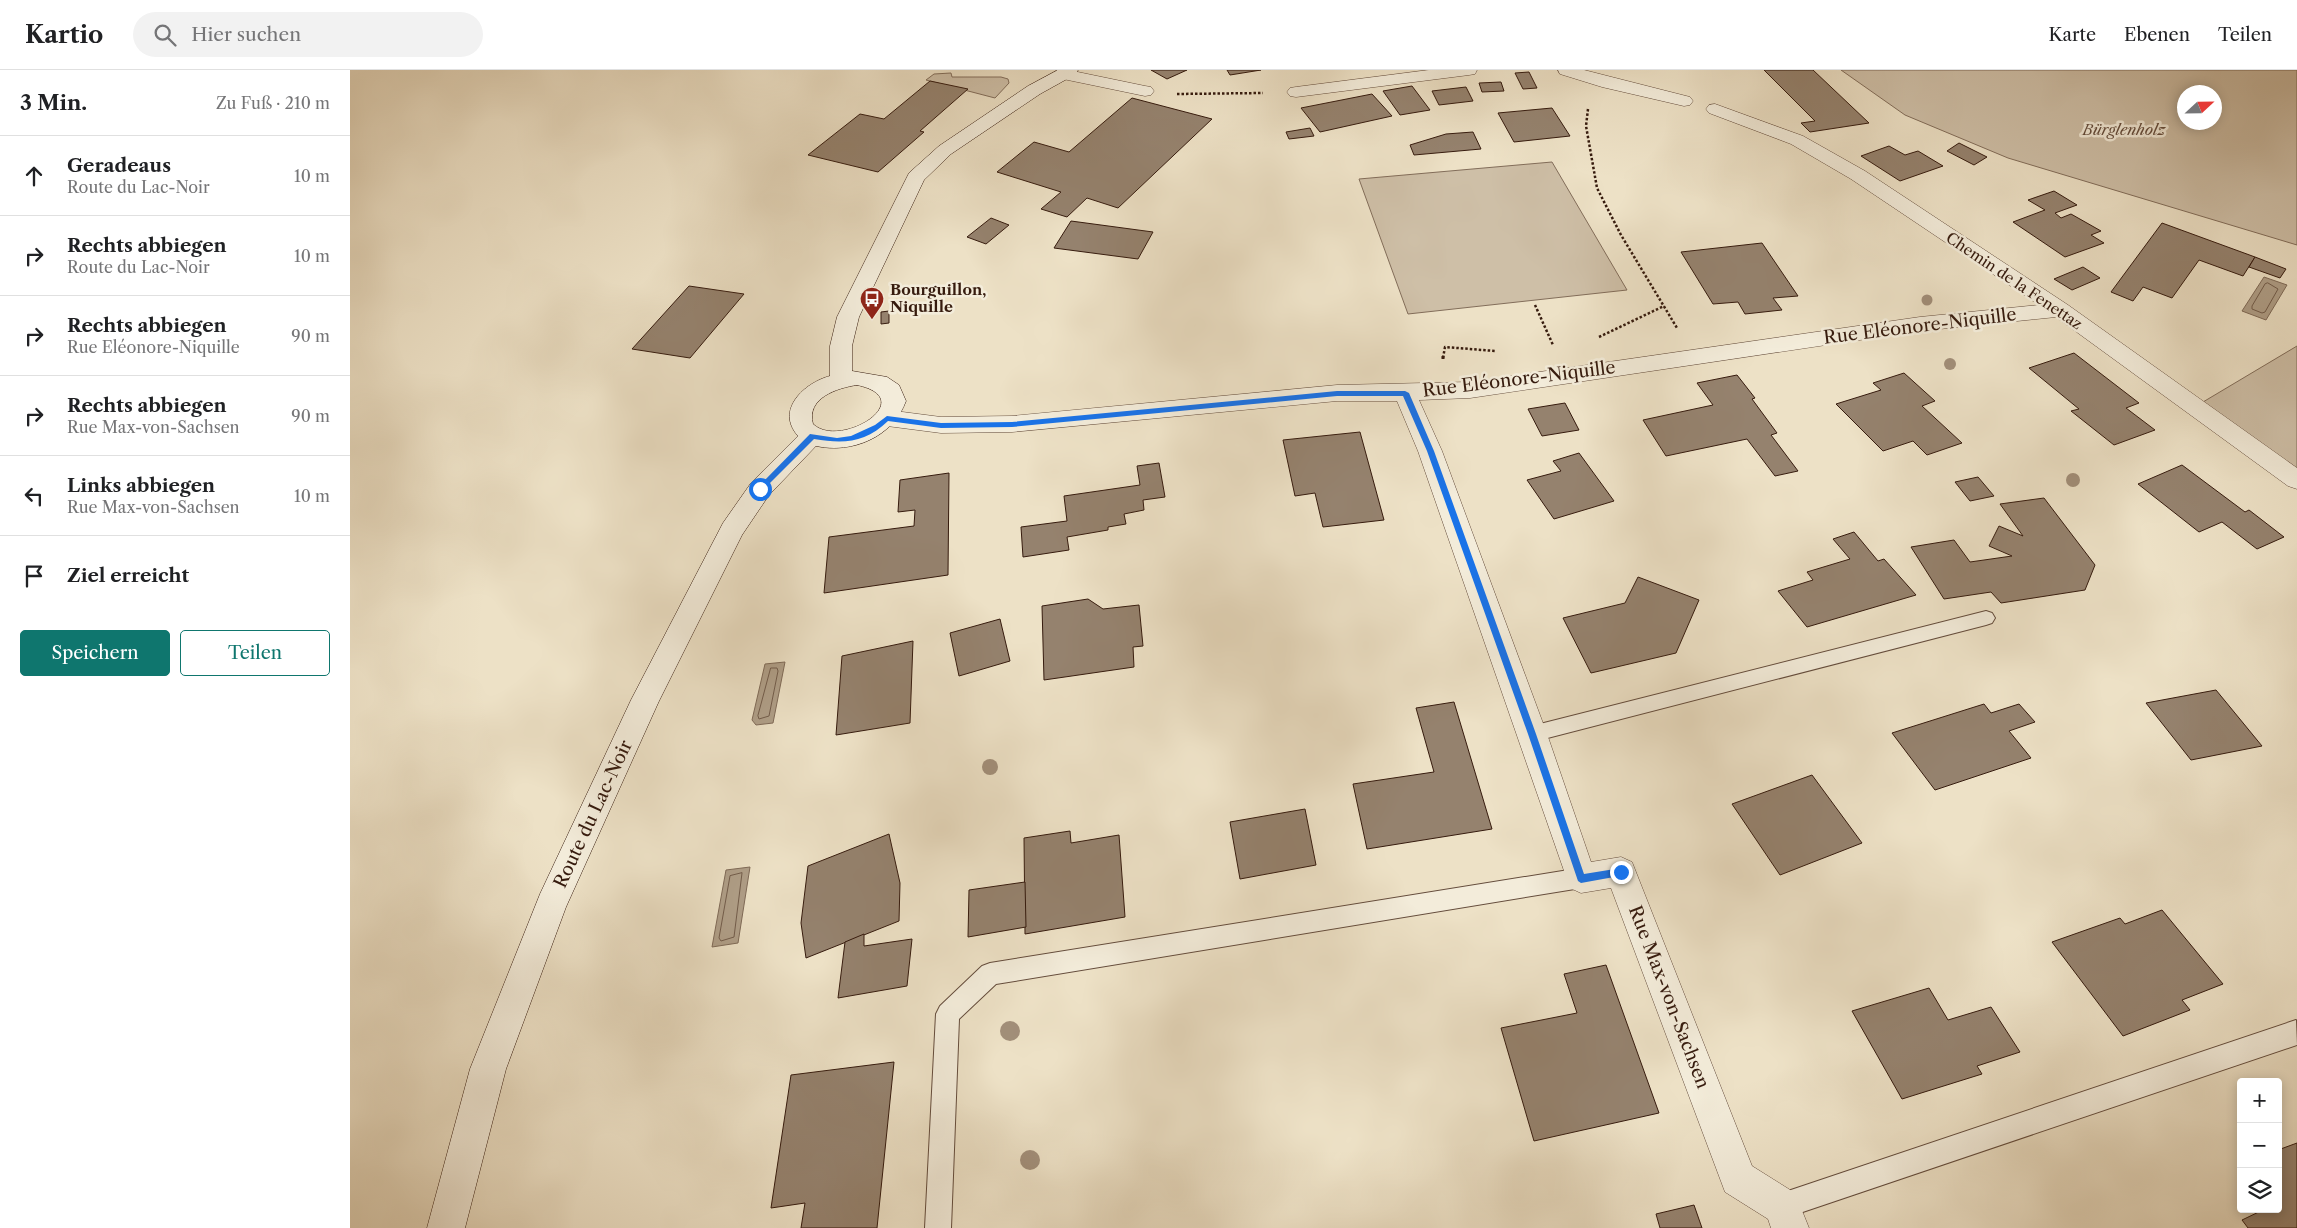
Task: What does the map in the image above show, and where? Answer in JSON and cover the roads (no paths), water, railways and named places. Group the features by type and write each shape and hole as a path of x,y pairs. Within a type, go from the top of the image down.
{"street":[{"path":"1296,92 1333,89 1469,70"},
{"path":"1566,70 1608,83 1684,101"},
{"path":"841,380 841,346 848,317 916,177 941,153 1060,71 1145,91"},
{"name":"Chemin de la Fenettaz","path":"1715,109 1796,140 1858,175 2060,310 2297,480"},
{"name":"Rue Eléonore-Niquille","path":"887,418 941,426 1012,424 1337,394 1470,390 1920,324 2060,310"},
{"path":"870,379 882,383 890,390 894,398 893,408 887,418 878,427 852,438 830,440 812,436 804,429 800,421 802,406 814,392 841,380 870,379"},
{"path":"1405,393 1430,451 1532,734 1581,878"},
{"name":"Route du Lac-Noir","path":"446,1228 488,1069 551,906 641,709 732,530 760,489 812,436"},
{"name":"Rue Max-von-Sachsen","path":"1581,878 1621,872 1738,1179 1786,1217"}],"lane":[{"path":"1532,734 1986,618"},
{"path":"938,1228 948,1014 990,974 1581,878"},
{"path":"1786,1217 2296,1032 2297,1034"}],"water":[{"path":"2264,277 2287,285 2266,320 2242,311"},
{"path":"785,662 773,723 756,725 752,720 765,664"},
{"path":"750,867 738,943 712,947 726,870"}],"place":[{"name":"Bourguillon, Niquille","path":"872,320"}],"park label":[{"name":"Bürglenholz","path":"2124,130"}]}
